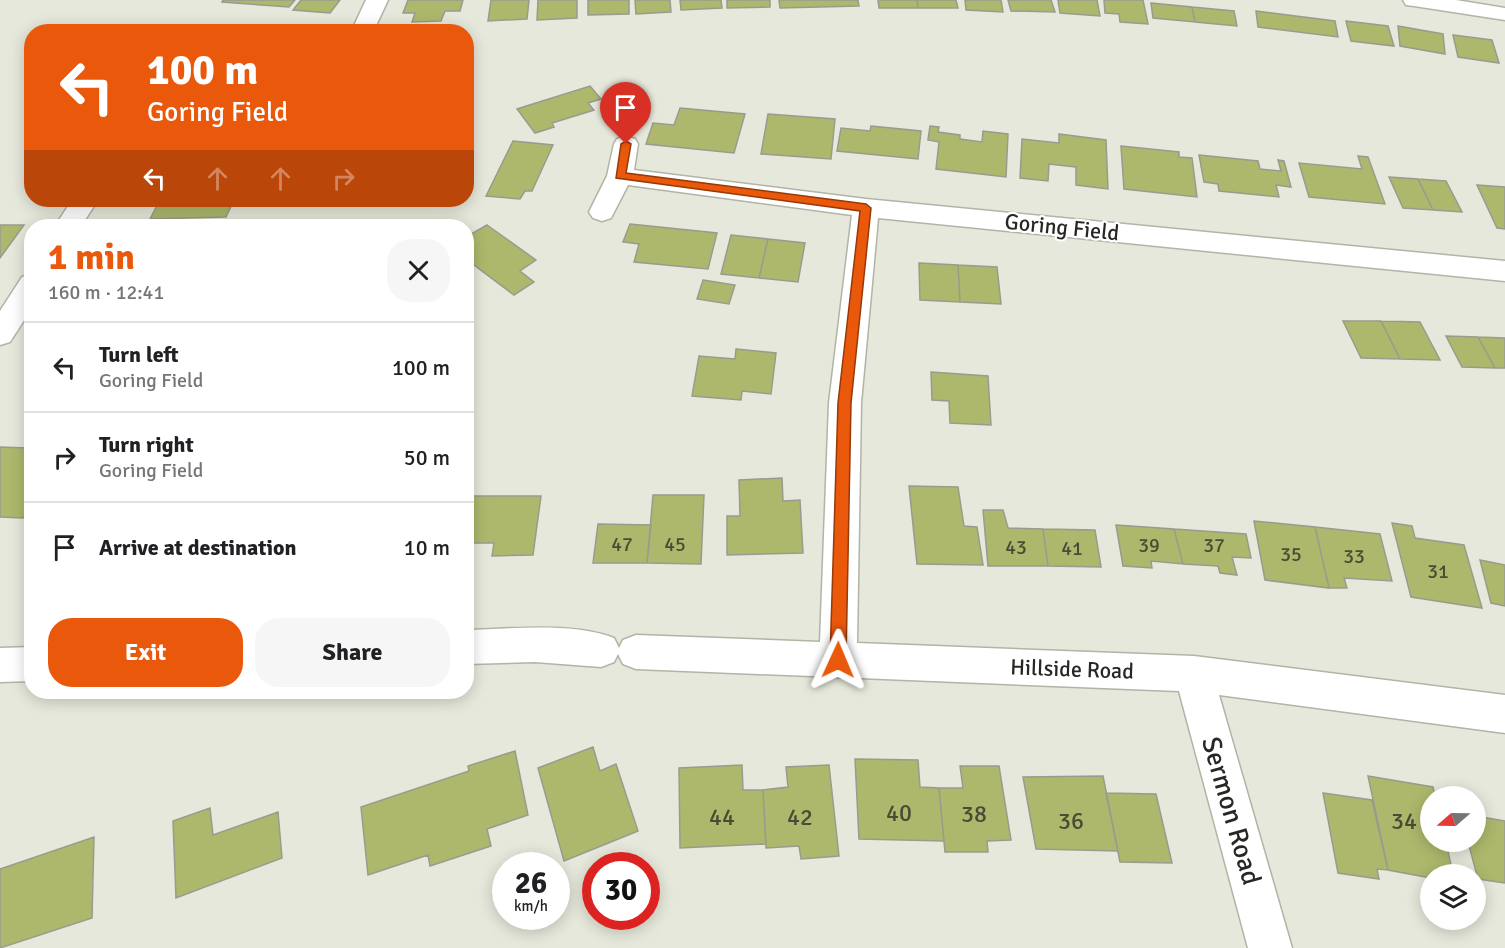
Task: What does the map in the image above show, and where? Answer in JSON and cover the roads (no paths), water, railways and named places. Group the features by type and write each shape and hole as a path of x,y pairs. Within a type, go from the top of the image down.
{"street":[{"path":"366,24 377,0"},
{"path":"1414,0 1505,14"},
{"path":"602,212 620,176 626,144"},
{"name":"Goring Field","path":"620,176 866,208 1505,271"},
{"path":"838,660 845,403 866,208"},
{"path":"0,334 24,296"},
{"name":"Hillside Road","path":"474,647 535,645 619,651 1194,674 1505,714"},
{"path":"0,665 24,664"},
{"name":"Sermon Road","path":"1194,674 1223,786 1270,948"}]}
